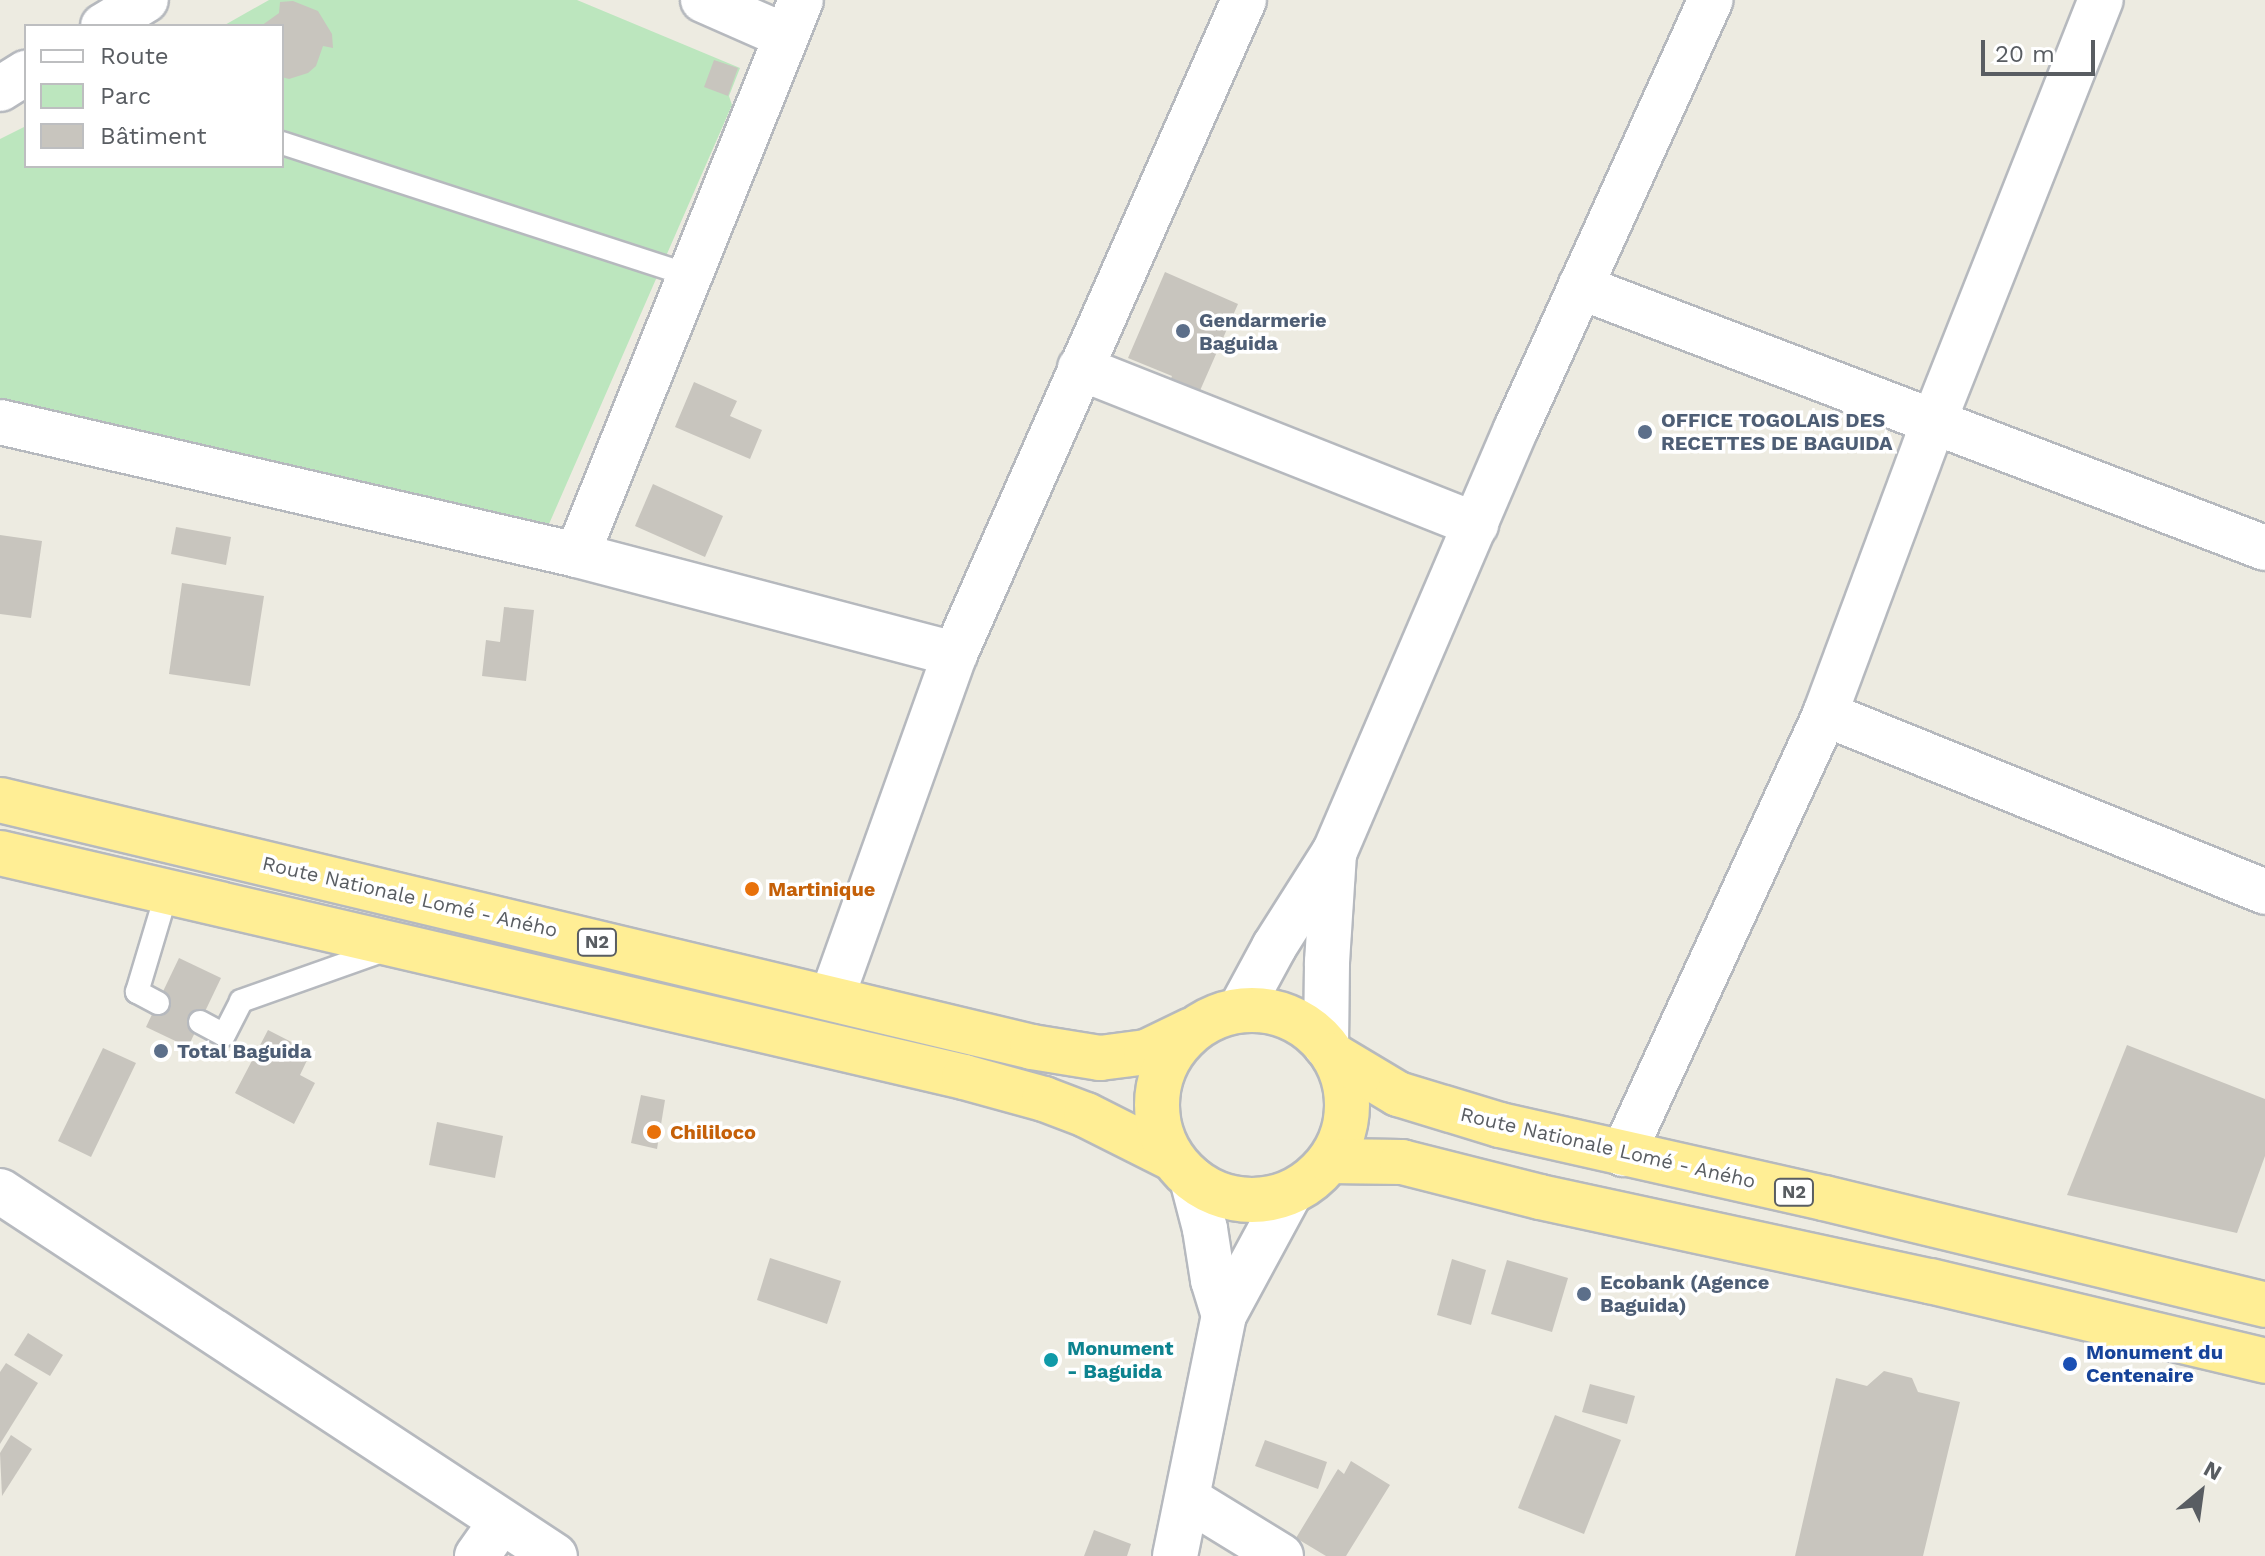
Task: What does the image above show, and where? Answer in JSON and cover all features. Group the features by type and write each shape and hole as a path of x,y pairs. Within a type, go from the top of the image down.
{"highway":[{"name":"Route Nationale Lomé - Aného","path":"0,800 1032,1047 1100,1058 1146,1052 1192,1030"},
{"path":"0,853 1009,1089 1086,1115 1182,1169 1205,1189 1239,1200 1256,1201 1290,1193 1308,1183 1330,1161 1340,1145 1348,1109 1344,1081 1330,1050"},
{"name":"N2","path":"1182,1169 1159,1126 1157,1091 1169,1057 1192,1030 1223,1014 1240,1010 1288,1017 1303,1024 1330,1050"},
{"name":"Route Nationale Lomé - Aného","path":"1330,1050 1369,1079 1409,1098 1500,1125 2265,1305"},
{"path":"1330,1161 1402,1162 1540,1197 1915,1278 2265,1361"}],"street":[{"path":"106,24 146,0"},
{"path":"577,555 793,18 703,0"},
{"path":"832,997 955,654 1244,0"},
{"path":"1623,1154 1825,714 1934,421 2101,0"},
{"path":"1240,1010 1274,947 1335,851 1703,2"},
{"path":"0,89 24,74"},
{"path":"1580,287 2265,548"},
{"path":"1080,368 1476,525"},
{"path":"0,422 577,555 955,654"},
{"path":"1825,714 2265,892"},
{"path":"1330,1050 1327,962 1335,851"},
{"path":"1182,1169 1205,1229 1213,1280 1224,1315"},
{"path":"0,1191 489,1539 555,1556"},
{"path":"1175,1556 1224,1315 1290,1193"},
{"path":"1188,1499 1281,1556"}],"lane":[{"path":"284,144 689,275"},
{"path":"158,1003 137,992 167,892"},
{"path":"200,1022 224,1035 241,1001 394,946"}],"green space":[{"path":"269,0 577,0 740,68 729,96 732,105 549,524 534,527 0,415 0,139 24,127 24,168 284,168 284,24 227,24"}],"building":[{"path":"293,1 318,11 332,34 333,48 323,46 316,66 308,73 289,79 284,78 284,24 264,24 279,13 280,2"},
{"path":"714,60 738,68 728,96 704,87"},
{"name":"Gendarmerie Baguida","path":"1165,272 1238,304 1195,402 1166,390 1172,376 1128,358"},
{"path":"694,382 737,401 730,416 762,430 750,459 675,427"},
{"path":"653,484 723,516 705,557 635,526"},
{"path":"176,527 231,537 226,565 171,554"},
{"path":"0,535 42,541 31,618 0,614"},
{"path":"182,583 264,596 250,686 169,674"},
{"path":"504,607 534,610 526,681 482,676 486,640 500,642"},
{"path":"179,958 221,978 188,1047 146,1027"},
{"path":"268,1030 311,1052 300,1075 315,1083 294,1124 235,1093"},
{"path":"2127,1045 2265,1099 2265,1156 2237,1233 2067,1195"},
{"path":"103,1048 136,1063 91,1157 58,1141"},
{"path":"641,1095 665,1100 657,1149 631,1143"},
{"path":"437,1122 503,1136 495,1178 429,1165"},
{"path":"770,1258 841,1281 827,1324 757,1300"},
{"path":"1452,1259 1486,1270 1471,1325 1437,1315"},
{"path":"1507,1260 1568,1278 1552,1332 1491,1314"},
{"path":"28,1333 63,1355 50,1376 14,1355"},
{"path":"6,1363 38,1383 0,1444 0,1372"},
{"path":"1884,1371 1912,1378 1918,1392 1960,1402 1923,1556 1795,1556 1836,1378 1867,1386"},
{"path":"1590,1384 1635,1396 1627,1424 1582,1412"},
{"path":"1555,1415 1621,1440 1584,1534 1518,1508"},
{"path":"11,1435 32,1449 2,1496 0,1453"},
{"path":"1265,1440 1327,1462 1318,1489 1255,1466"},
{"path":"1351,1461 1390,1485 1346,1556 1326,1556 1296,1538 1338,1469 1344,1474"},
{"path":"1094,1530 1131,1544 1127,1556 1084,1556"}],"place":[{"name":"Gendarmerie Baguida","path":"1183,331"},
{"name":"OFFICE TOGOLAIS DES RECETTES DE BAGUIDA","path":"1645,432"},
{"name":"Martinique","path":"752,889"},
{"name":"Total Baguida","path":"161,1051"},
{"name":"Chililoco","path":"654,1132"},
{"name":"Ecobank (Agence Baguida)","path":"1584,1294"},
{"name":"Monument - Baguida","path":"1051,1360"},
{"name":"Monument du Centenaire","path":"2070,1364"}]}
